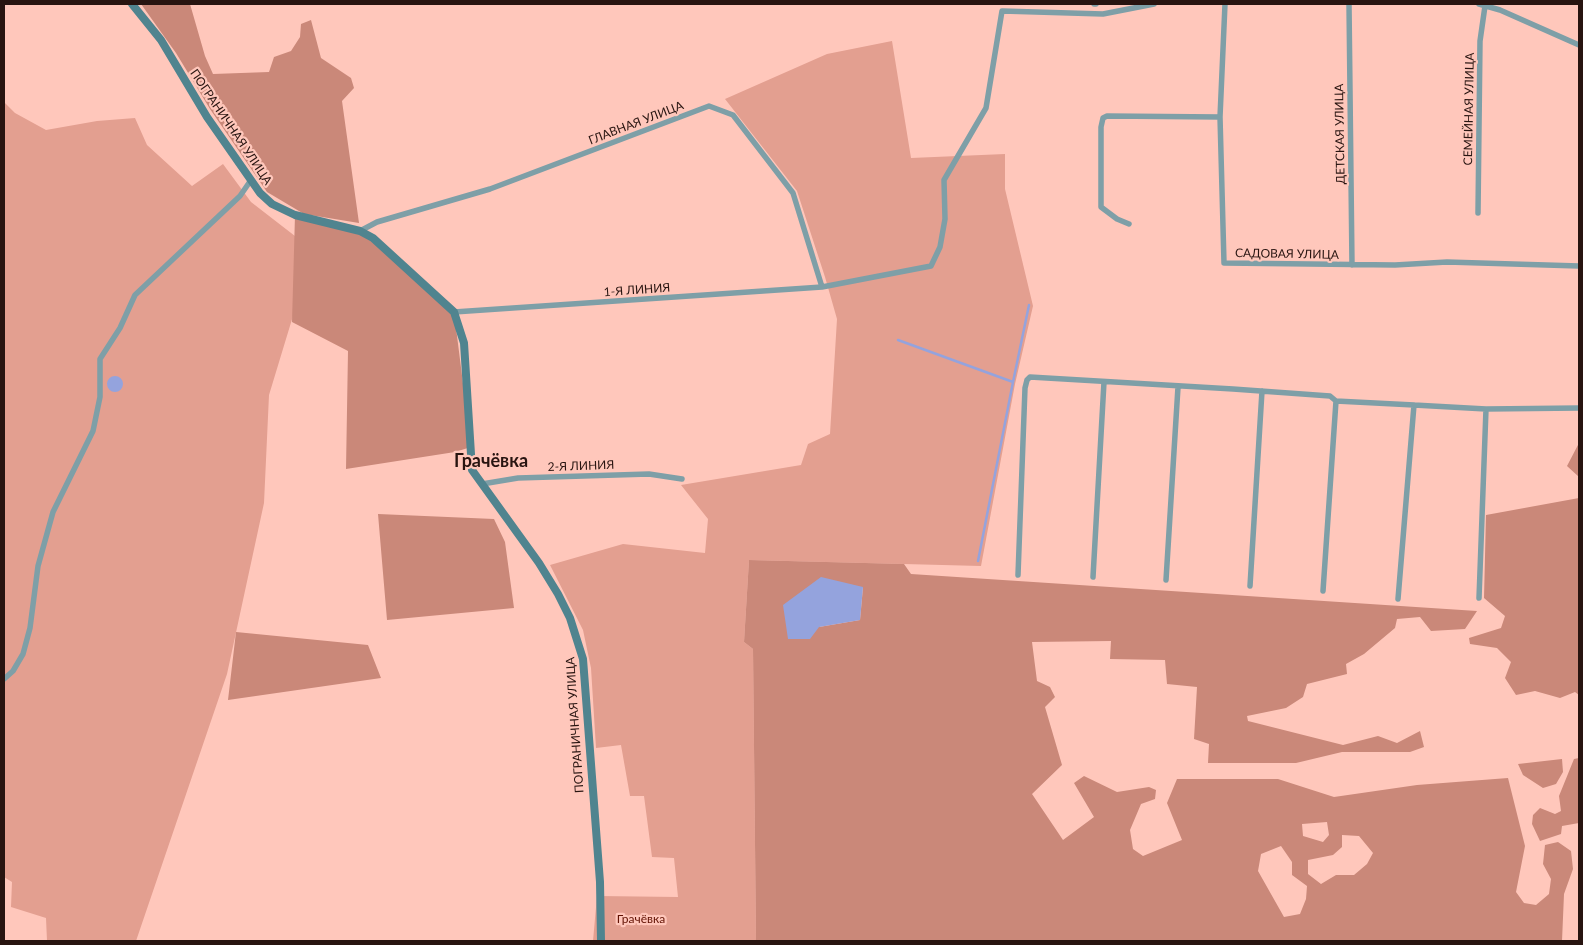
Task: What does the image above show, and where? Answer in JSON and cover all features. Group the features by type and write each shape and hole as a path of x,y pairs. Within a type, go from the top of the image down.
{"street":[{"name":"ПОГРАНИЧНАЯ УЛИЦА","path":"132,4 160,40 208,117 251,180 272,204 295,216 360,231 380,244 454,312 464,343 472,470 540,563 562,602 578,643 584,675 602,916 601,941"},
{"name":"1-Я ЛИНИЯ","path":"454,312 822,287 930,266 940,247 945,219 944,180 986,108 1002,11 1103,14 1154,4"},
{"name":"САДОВАЯ УЛИЦА","path":"1225,4 1220,117 1224,189 1224,263 1395,265 1447,262 1579,266"},
{"name":"ДЕТСКАЯ УЛИЦА","path":"1349,4 1352,264"},
{"path":"1479,4 1500,10 1579,46"},
{"name":"СЕМЕЙНАЯ УЛИЦА","path":"1478,213 1480,41 1485,6"},
{"name":"ГЛАВНАЯ УЛИЦА","path":"360,231 377,222 490,189 709,106 733,115 793,193 822,287"},
{"path":"1129,224 1117,219 1101,207 1101,127 1103,118 1107,116 1220,117"},
{"path":"4,679 13,671 24,654 30,628 38,566 49,523 93,431 100,397 100,359 120,328 135,295 233,203 251,180"},
{"path":"1018,575 1027,380 1034,376 1330,396 1336,401 1486,409 1579,408"},
{"path":"1093,577 1104,382"},
{"path":"1166,580 1178,386"},
{"path":"1250,586 1262,391"},
{"path":"1323,591 1336,401"},
{"path":"1398,599 1414,405"},
{"path":"1478,598 1486,409"},
{"name":"2-Я ЛИНИЯ","path":"482,484 518,478 649,474 682,479"}],"green space":[{"path":"892,41 911,158 1005,154 1005,189 1033,306 1015,384 981,566 749,560 744,642 753,649 756,941 593,941 597,896 678,897 674,858 652,857 644,796 630,796 621,745 596,748 591,668 583,630 550,565 623,544 705,553 708,519 681,485 801,465 808,444 830,434 837,319 825,277 797,191 725,99 827,54"},
{"path":"4,102 15,113 46,130 97,121 135,118 147,145 192,186 223,164 251,202 313,250 269,395 264,503 227,674 136,941 47,941 46,918 11,907 12,882 4,877"}],"shaded area":[{"path":"141,4 190,4 205,56 213,74 269,72 274,57 291,51 300,37 301,24 311,20 321,58 351,78 354,88 342,101 359,223 304,214 267,192 210,109 176,53"},
{"path":"295,215 360,231 454,312 471,447 455,452 346,469 348,351 292,322"},
{"path":"1579,443 1579,477 1567,466"},
{"path":"1579,498 1579,695 1575,692 1560,698 1535,691 1516,695 1505,678 1511,662 1497,648 1470,644 1469,638 1501,628 1505,616 1484,598 1486,515"},
{"path":"378,514 494,519 505,542 514,608 387,620"},
{"path":"749,560 904,564 911,574 1477,611 1465,629 1431,631 1420,617 1397,619 1395,628 1364,654 1346,664 1347,674 1307,684 1303,697 1286,708 1247,716 1248,721 1343,745 1378,736 1397,743 1420,731 1424,747 1410,752 1342,752 1296,763 1208,763 1209,744 1194,739 1197,687 1167,684 1165,660 1110,659 1111,641 1032,642 1037,681 1050,687 1055,697 1045,707 1062,765 1032,794 1063,840 1094,817 1074,783 1084,776 1117,792 1149,787 1156,790 1155,799 1141,804 1130,830 1133,849 1143,856 1182,840 1167,803 1177,779 1278,779 1334,797 1417,785 1508,778 1525,846 1516,892 1524,903 1536,905 1549,894 1551,879 1543,864 1545,845 1558,842 1571,851 1573,869 1564,894 1562,941 756,941 753,649 744,642","holes":["863,587 860,620 819,627","1327,822 1329,835 1323,842 1303,836 1302,824","1342,835 1359,836 1373,853 1367,864 1354,875 1336,875 1321,884 1308,874 1308,860 1333,855 1342,847","1281,846 1292,862 1292,875 1307,886 1306,899 1300,914 1284,917 1258,871 1261,854"]},
{"path":"236,632 368,645 381,678 228,700"},
{"path":"1579,758 1579,823 1562,826 1561,834 1540,841 1532,824 1533,815 1540,808 1555,814 1561,811 1559,796 1574,759"},
{"path":"1562,759 1563,772 1556,784 1543,788 1523,775 1518,764"}],"water":[{"path":"112,376 118,376 123,381 121,390 112,392 107,387 107,381"},
{"path":"821,577 863,587 860,620 819,627 810,639 788,639 783,605"}],"waterway":[{"path":"1013,382 1029,305"},
{"path":"898,340 1013,382 978,561"}],"district":[{"name":"Грачёвка","path":"491,461"}]}
